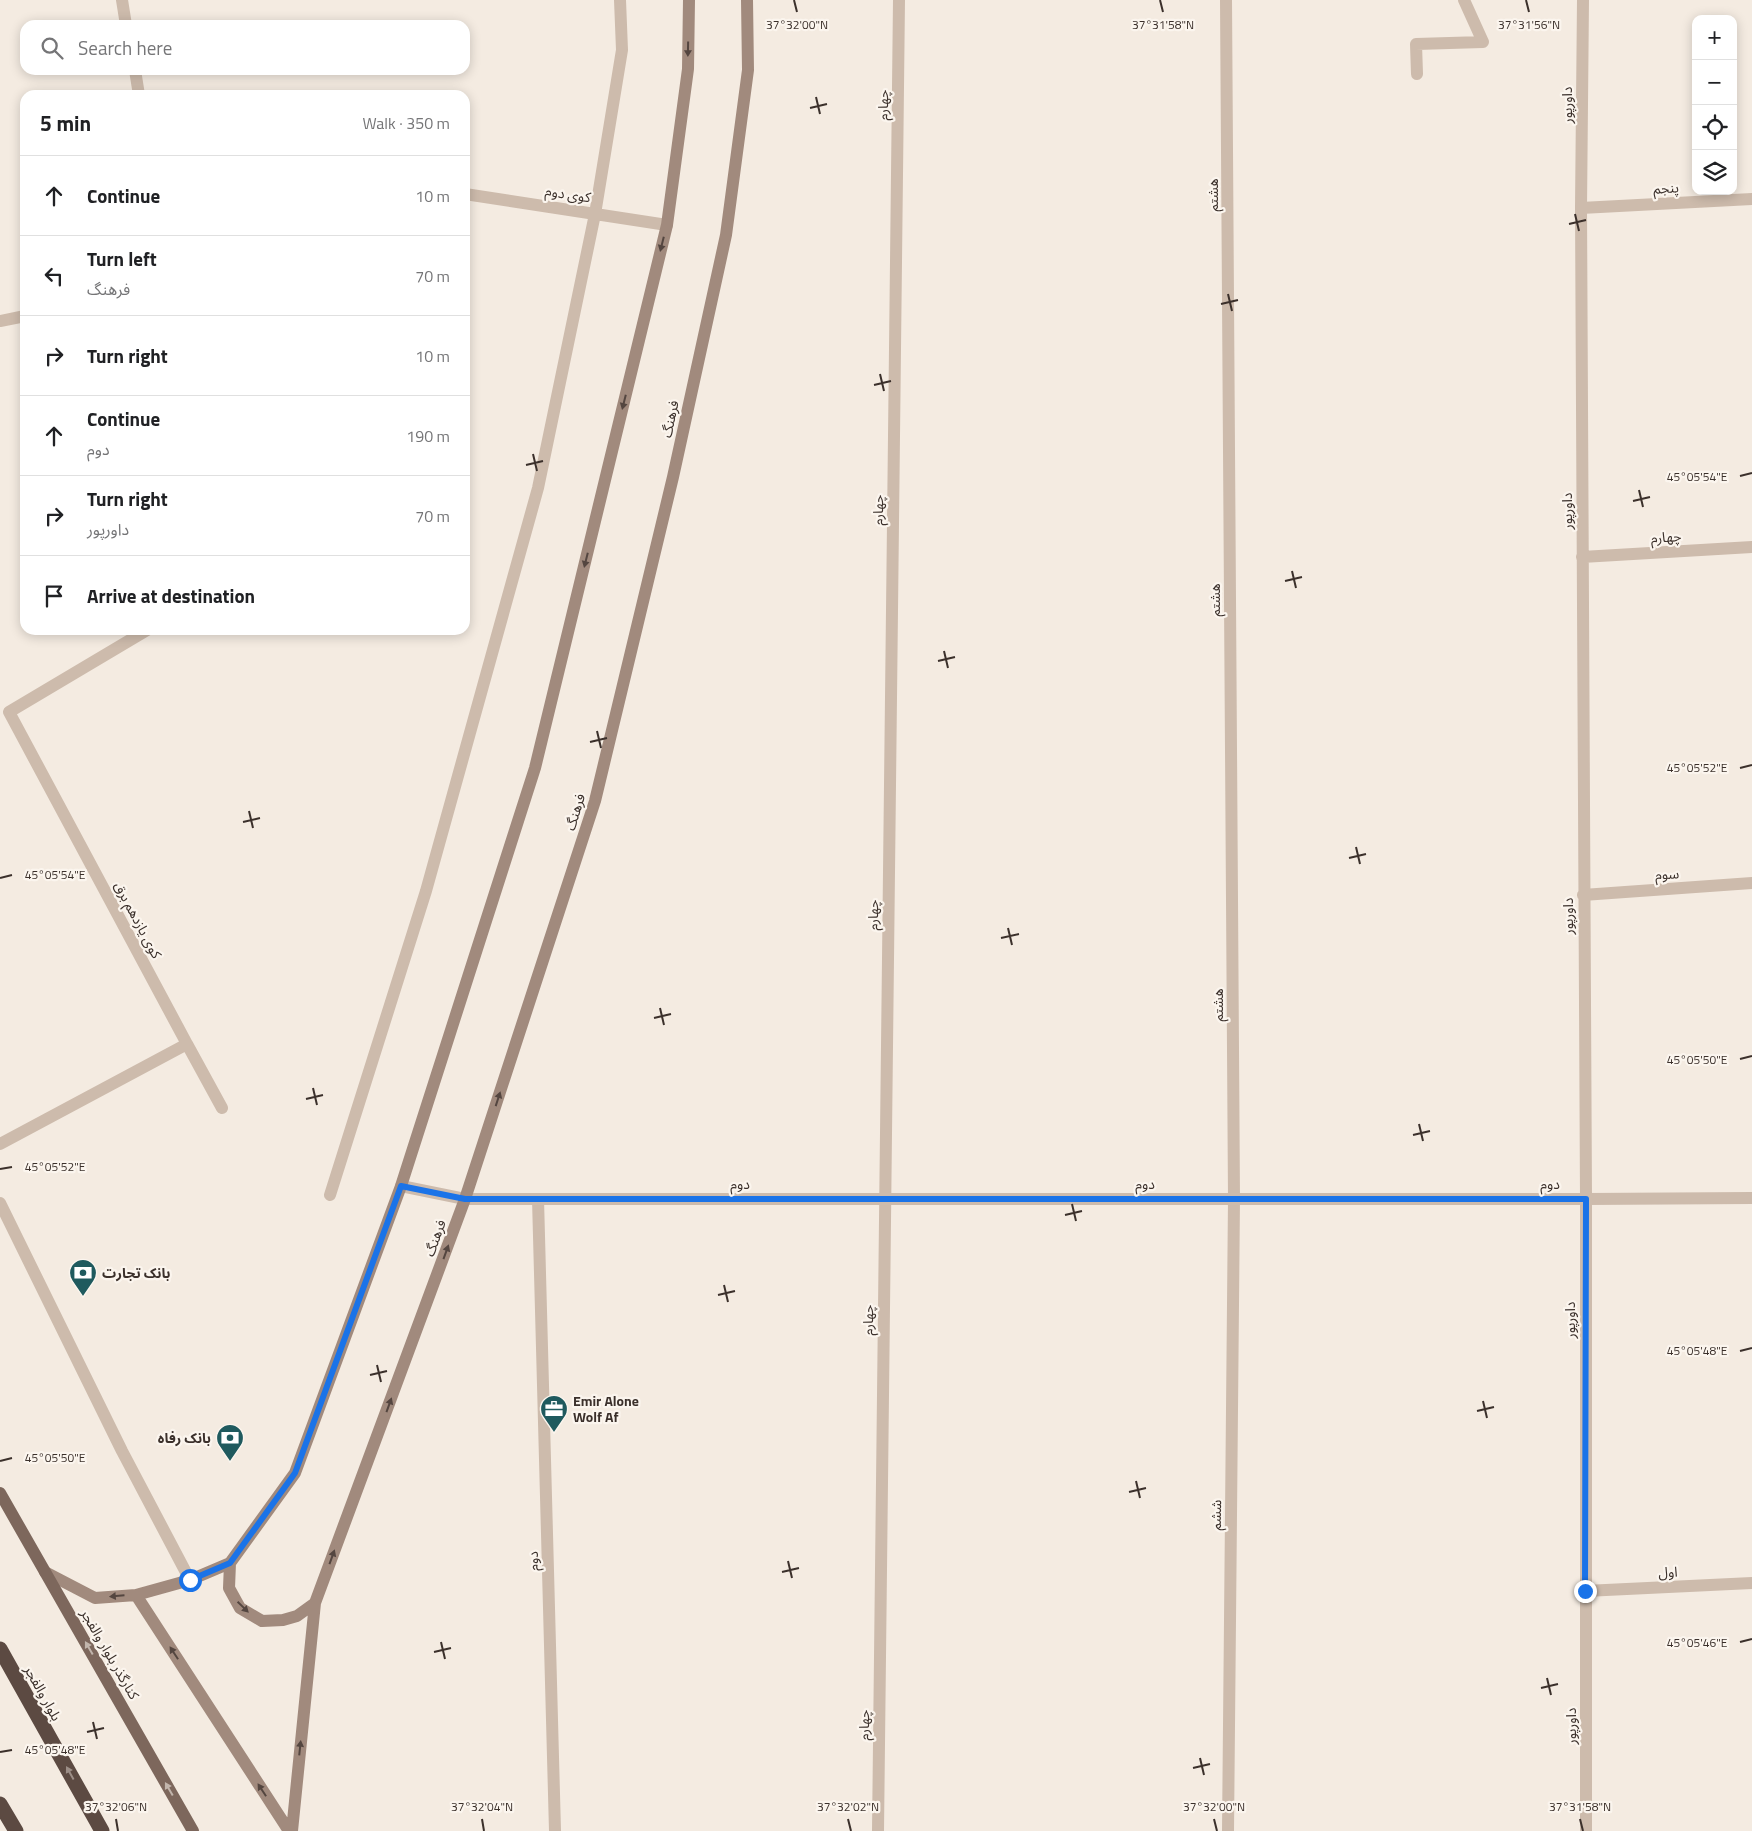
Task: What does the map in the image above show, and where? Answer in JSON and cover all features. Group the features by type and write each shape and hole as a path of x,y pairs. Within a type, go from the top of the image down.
{"highway":[{"name":"بلوار والفجر","path":"0,1649 102,1831"},
{"path":"0,1804 16,1831"}],"main road":[{"name":"کنارگذر بلوار والفجر","path":"0,1493 193,1831"}],"street":[{"path":"122,0 125,20"},
{"path":"330,1195 426,891 538,488 595,214 622,50 620,0"},
{"path":"46,1572 95,1598 136,1595 190,1580 230,1563 295,1473 401,1186 535,768 667,225 688,68 689,0"},
{"name":"فرهنگ","path":"290,1831 316,1603 465,1199 595,801 673,477 726,235 748,70 747,0"},
{"name":"چهارم","path":"878,1831 899,0"},
{"name":"هشتم","path":"1226,0 1234,1199"},
{"path":"1417,74 1416,44 1483,42 1464,0"},
{"name":"داورپور","path":"1583,0 1581,208 1586,1199 1586,1831"},
{"path":"136,75 138,90"},
{"name":"کوی دوم","path":"470,195 667,225"},
{"name":"پنجم","path":"1581,208 1752,199"},
{"path":"0,321 20,317"},
{"name":"چهارم","path":"1582,557 1752,547"},
{"name":"کوی یازدهم برق","path":"139,635 9,712 187,1044"},
{"name":"سوم","path":"1583,895 1752,883"},
{"path":"0,1144 187,1044 222,1108"},
{"name":"دوم","path":"401,1186 465,1199 1752,1198"},
{"name":"دوم","path":"538,1199 555,1831"},
{"name":"ششم","path":"1228,1831 1234,1199"},
{"path":"0,1203 122,1451 190,1580"},
{"path":"230,1563 229,1588 240,1608 262,1621 283,1620 297,1616 316,1603"},
{"name":"اول","path":"1585,1591 1752,1583"},
{"path":"136,1595 290,1831"}],"place":[{"name":"بانک تجارت","path":"83,1297"},
{"name":"Emir Alone Wolf Af","path":"554,1433"},
{"name":"بانک رفاه","path":"230,1462"}],"route":[{"path":"190,1580 230,1563 295,1473 401,1186 465,1199 1586,1199 1585,1591"}]}
